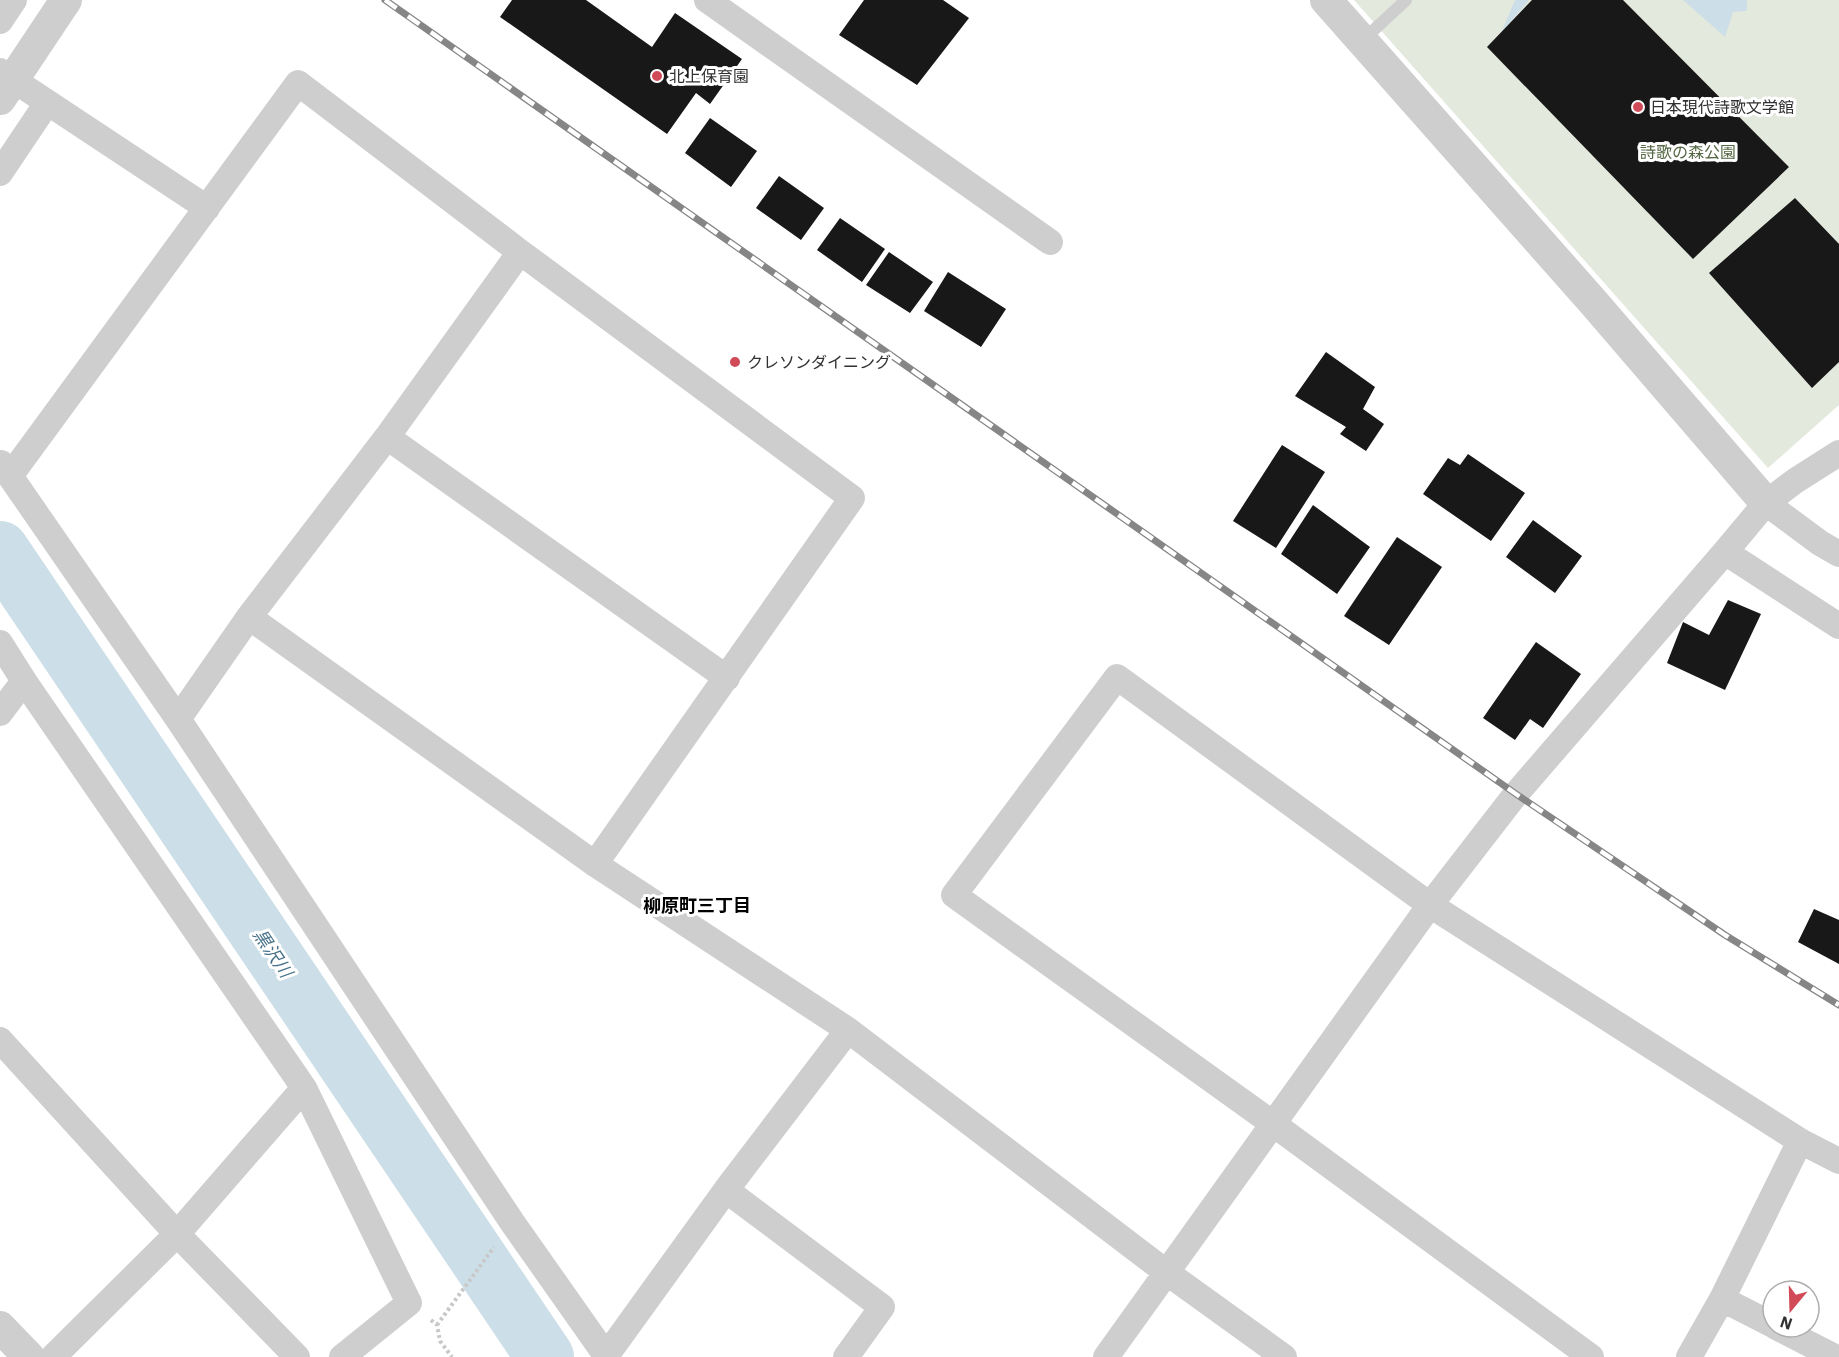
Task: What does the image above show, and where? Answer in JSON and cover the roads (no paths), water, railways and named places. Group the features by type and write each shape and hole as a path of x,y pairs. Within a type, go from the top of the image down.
{"street":[{"path":"0,21 14,0"},
{"path":"0,99 66,0"},
{"path":"707,0 1050,242"},
{"path":"1326,0 1766,503 1820,543 1839,554"},
{"path":"0,71 207,208"},
{"path":"595,864 852,498 520,252 298,83 207,208 5,469 178,719 512,1222 607,1357 726,1190 848,1030"},
{"path":"0,173 47,103"},
{"path":"178,719 249,617 387,437 520,252"},
{"path":"387,437 727,678"},
{"path":"1106,1357 1430,905 1516,794 1766,503 1839,453"},
{"path":"1725,552 1839,626"},
{"path":"249,617 595,864 848,1030 1166,1272 1284,1357"},
{"path":"0,643 304,1088 409,1303 342,1357"},
{"path":"1591,1357 1272,1123 954,895 1117,677 1430,905 1800,1142 1839,1161"},
{"path":"0,714 24,681"},
{"path":"0,1040 177,1234 297,1357"},
{"path":"53,1357 177,1234 304,1088"},
{"path":"1689,1357 1722,1299 1800,1142"},
{"path":"726,1190 882,1307 846,1357"},
{"path":"1722,1299 1761,1319"},
{"path":"0,1327 29,1357"},
{"path":"1800,1339 1835,1357"}],"lane":[{"path":"1362,40 1406,0"}],"waterway":[{"name":"黒沢川","path":"0,550 545,1357"}],"railway":[{"path":"385,0 1516,794 1725,935 1839,1005"}],"place":[{"name":"北上保育園","path":"657,76"},
{"name":"日本現代詩歌文学館","path":"1638,107"},
{"name":"クレソンダイニング","path":"735,362"}],"district":[{"name":"柳原町三丁目","path":"697,905"}],"park label":[{"name":"詩歌の森公園","path":"1688,152"}]}
